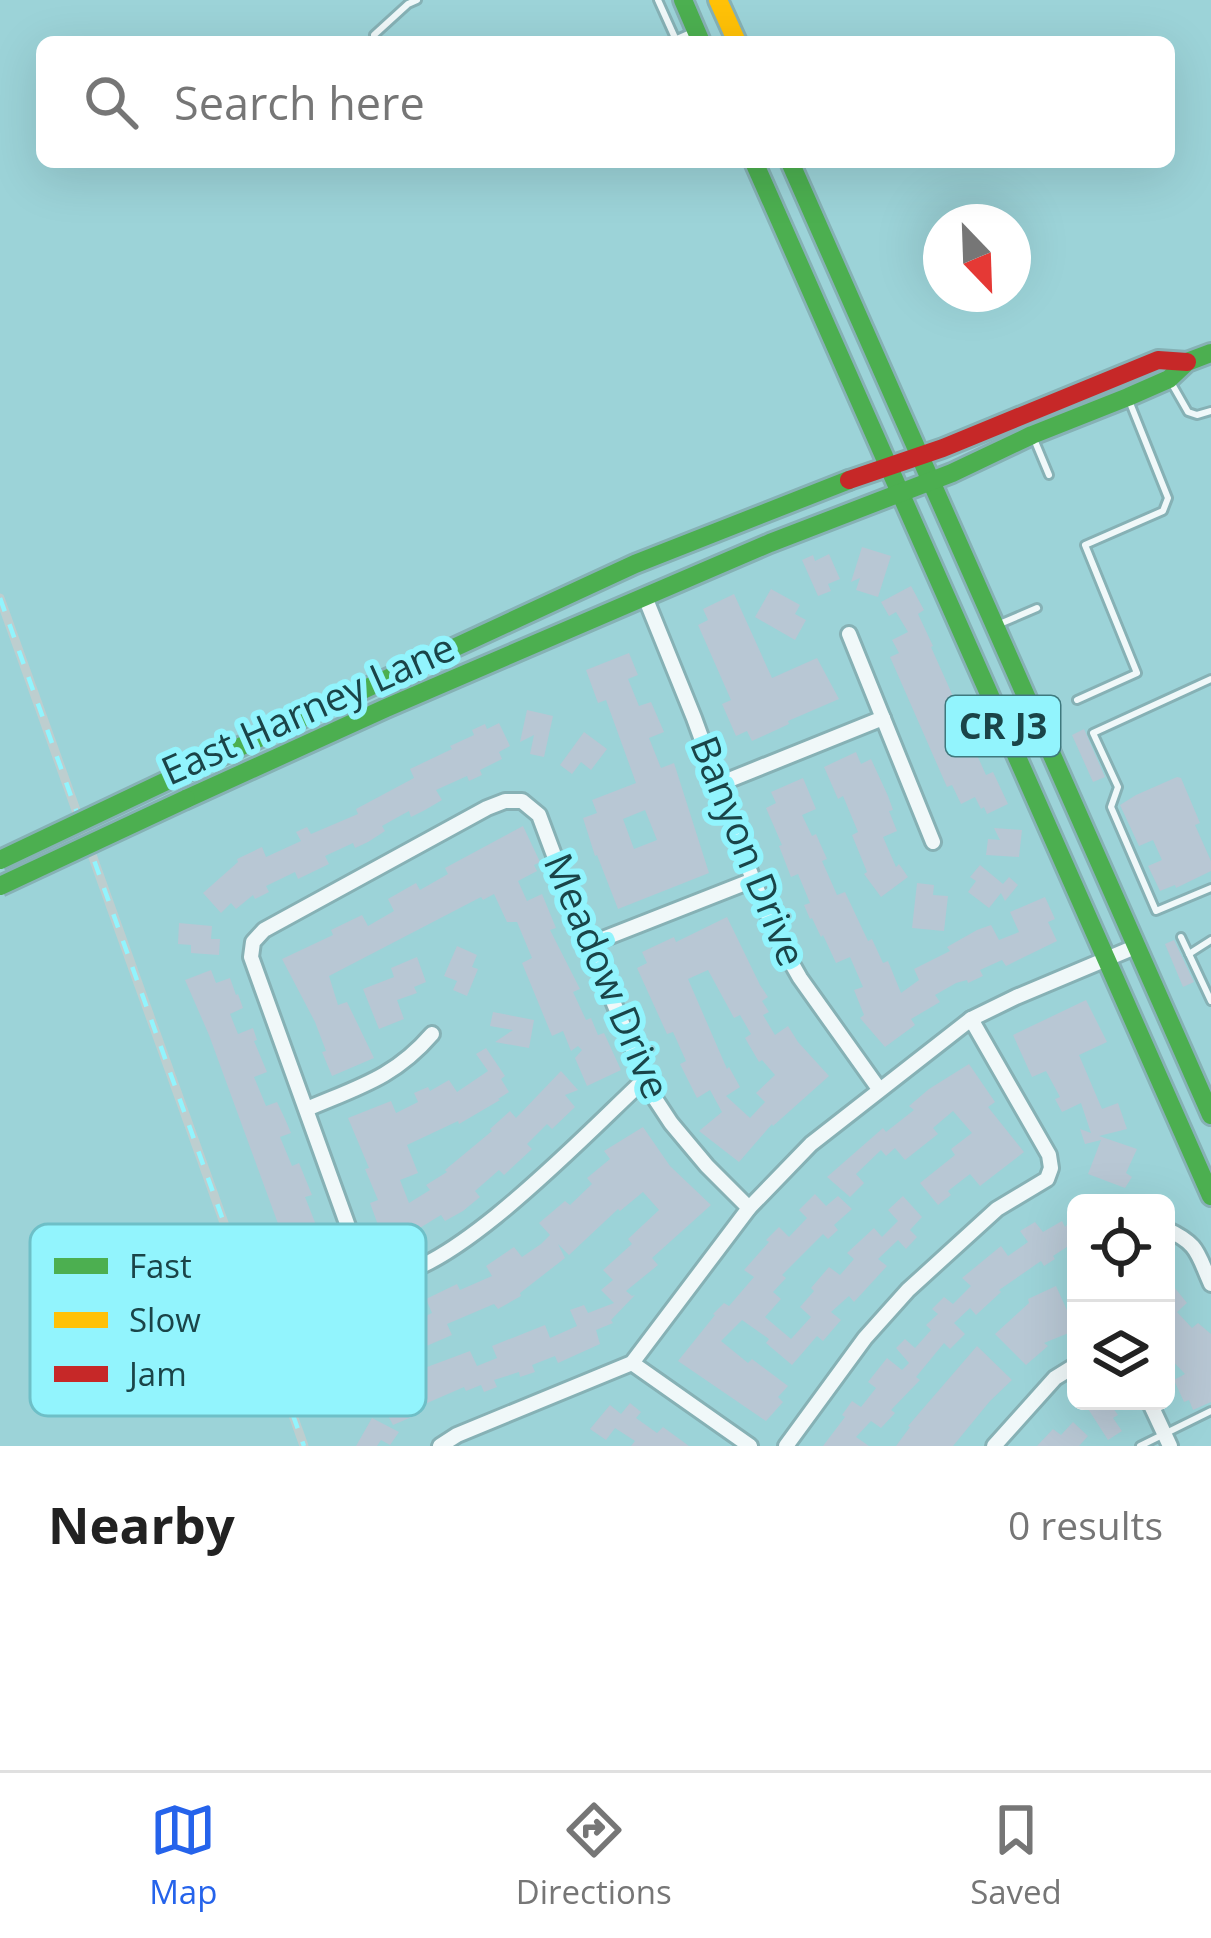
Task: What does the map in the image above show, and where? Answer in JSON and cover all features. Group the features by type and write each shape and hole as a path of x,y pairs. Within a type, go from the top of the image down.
{"main road":[{"path":"682,0 698,36"},
{"path":"718,0 734,36"},
{"name":"CR J3","path":"757,168 1205,1167 1211,1196"},
{"name":"CR J3","path":"793,168 1211,1115"},
{"path":"1187,362 1211,352"},
{"name":"East Harney Lane","path":"0,860 635,564 1027,415 1158,359 1187,362"},
{"name":"East Harney Lane","path":"0,886 386,708 770,543 1128,397 1170,378 1187,362"}],"street":[{"name":"Banyon Drive","path":"645,597 779,941 879,1089"},
{"path":"849,634 933,842"},
{"path":"719,784 883,718"},
{"name":"Meadow Drive","path":"307,1109 251,957 256,937 488,808 505,801 530,804 539,815 644,1080 671,1123 749,1208"},
{"path":"590,944 753,880"},
{"path":"444,1443 632,1363 749,1208 811,1144 971,1019 1135,947"},
{"path":"786,1446 865,1338 908,1290 997,1208 1047,1179 1049,1155 971,1019"},
{"path":"347,1224 307,1109 382,1077 410,1060 432,1034"},
{"path":"426,1263 482,1229 644,1080"},
{"path":"1175,1234 1193,1245 1211,1284"},
{"path":"632,1363 750,1446"},
{"path":"994,1446 1067,1371"},
{"path":"1153,1410 1167,1439"}],"lane":[{"path":"658,0 671,36"},
{"path":"374,36 411,1"},
{"path":"1170,378 1188,412 1211,411"},
{"path":"1077,700 1137,673 1085,545 1163,511 1168,498 1128,397"},
{"path":"1032,435 1049,475"},
{"path":"994,627 1037,608"},
{"path":"1211,680 1093,733 1118,787 1111,807 1156,911 1211,888"},
{"path":"1181,937 1211,1001"},
{"path":"1189,954 1211,940"},
{"path":"1140,1446 1167,1439 1211,1411"}],"building":[{"path":"862,547 891,556 878,597 856,590 860,578 851,582"},
{"path":"829,554 840,579 828,584 831,591 818,596 802,560 813,555 815,561"},
{"path":"911,586 924,610 918,614 960,712 952,715 966,747 972,744 986,775 993,772 1008,804 987,814 975,797 961,804 952,785 947,787 890,657 899,653 892,640 908,632 896,612 889,616 881,602"},
{"path":"771,589 800,605 795,614 806,620 795,640 755,617"},
{"path":"734,594 772,678 817,658 839,699 752,741 747,731 736,736 722,704 731,700 698,625 708,620 703,609"},
{"path":"629,653 638,675 628,679 639,706 651,702 664,732 649,738 661,768 674,763 709,873 618,909 583,818 597,813 592,800 636,783 606,700 598,703 586,670","holes":["645,810 657,840 634,849 623,819"]},
{"path":"527,710 553,716 544,757 530,754 534,735 520,742"},
{"path":"499,723 510,746 499,752 502,759 480,770 482,775 469,781 467,776 436,790 442,800 425,810 411,817 409,811 382,826 385,831 368,842 355,848 353,843 325,856 329,864 298,879 295,872 266,886 269,892 255,899 253,895 236,909 231,903 221,913 203,893 237,859 262,847 266,857 301,841 296,832 307,827 311,834 358,814 356,809 414,778 410,769 452,749 450,746 474,735 472,730"},
{"path":"1084,729 1105,777 1093,782 1072,735"},
{"path":"584,732 607,749 591,770 581,762 572,774 560,765"},
{"path":"856,752 861,764 871,759 888,796 897,831 883,837 896,867 899,864 908,877 881,897 864,874 852,835 858,832 824,767"},
{"path":"1177,777 1200,823 1195,825 1211,871 1160,891 1148,866 1162,860 1153,840 1139,846 1120,805"},
{"path":"803,778 816,809 802,815 827,859 822,861 837,895 845,892 868,941 872,939 883,963 888,961 901,993 919,980 914,969 950,951 947,947 977,930 991,925 999,940 1019,932 1010,912 1045,897 1055,919 1048,922 1057,941 1006,966 1002,960 980,970 983,976 935,995 940,1002 911,1019 915,1025 885,1047 860,1018 864,1015 854,990 863,987 850,957 836,963 810,919 804,905 810,903 798,874 791,877 766,808 776,803 771,792"},
{"path":"523,826 540,862 534,865 537,871 518,881 527,901 542,894 556,928 550,930 580,989 573,992 586,1020 591,1018 598,1035 604,1033 621,1070 587,1086 575,1058 582,1050 578,1046 571,1051 563,1031 552,1036 522,963 532,958 517,922 507,922 494,894 329,976 338,1005 347,1002 374,1058 332,1076 315,1022 282,959 362,915 368,926 394,911 388,899 416,883 420,890 448,874 445,868"},
{"path":"994,828 1022,830 1019,857 986,855 988,839 1000,840"},
{"path":"980,865 1003,884 1009,877 1018,885 1005,901 1001,893 989,908 968,892 976,881 970,877"},
{"path":"917,883 934,885 933,895 948,896 944,931 912,928"},
{"path":"727,917 768,997 762,1001 769,1012 763,1015 775,1035 788,1026 829,1076 772,1124 739,1162 699,1131 722,1112 710,1090 697,1098 680,1064 686,1061 673,1032 667,1034 637,968 647,963 642,952 674,937 676,942","holes":["708,970 734,1018 740,1015 751,1034 745,1038 759,1062 775,1075 756,1093 765,1102 750,1118 726,1096 740,1087 727,1069 688,979"]},
{"path":"179,923 212,926 211,939 220,939 219,955 191,953 191,945 178,944"},
{"path":"1174,940 1194,982 1183,987 1165,944"},
{"path":"457,946 477,955 472,967 478,969 467,996 453,990 457,981 444,976"},
{"path":"417,957 426,982 414,987 417,993 397,1000 404,1019 379,1029 363,989 394,977 391,968"},
{"path":"211,970 216,983 230,978 243,1008 230,1014 238,1034 253,1028 267,1072 254,1077 266,1106 277,1102 291,1133 280,1137 292,1166 299,1163 312,1195 305,1197 316,1224 278,1224 185,980"},
{"path":"1086,1000 1107,1042 1079,1055 1102,1109 1118,1103 1127,1129 1099,1136 1137,1149 1125,1188 1088,1174 1101,1140 1085,1144 1080,1129 1091,1133 1081,1103 1062,1112 1046,1071 1032,1077 1013,1035"},
{"path":"493,1012 534,1020 529,1048 495,1042 513,1030 490,1026"},
{"path":"486,1048 505,1076 501,1079 509,1092 459,1124 407,1145 418,1173 400,1180 409,1203 430,1190 426,1185 447,1172 510,1111 516,1118 561,1071 578,1090 565,1095 575,1107 552,1129 547,1124 527,1144 532,1149 504,1175 499,1170 475,1191 480,1197 463,1211 445,1221 441,1215 426,1224 378,1224 370,1203 378,1200 348,1118 391,1101 396,1113 418,1102 414,1093 428,1087 430,1091 449,1080 457,1092 488,1071 476,1054"},
{"path":"969,1064 995,1102 988,1107 1024,1152 980,1186 970,1174 938,1205 920,1183 955,1155 951,1149 972,1133 953,1111 933,1128 938,1134 905,1160 895,1148 886,1156 881,1150 856,1174 864,1183 850,1197 827,1177 883,1128 886,1132 914,1110 909,1106 929,1089"},
{"path":"643,1127 670,1166 711,1205 652,1258 658,1265 626,1291 635,1295 613,1323 596,1330 600,1344 558,1363 555,1356 532,1365 535,1372 494,1380 497,1387 484,1392 481,1385 466,1391 464,1387 426,1404 426,1367 470,1351 477,1366 497,1358 492,1346 545,1325 550,1338 577,1326 570,1310 584,1305 588,1313 614,1303 601,1290 613,1280 603,1270 659,1210 643,1192 569,1255 558,1244 565,1258 521,1296 498,1309 494,1304 447,1324 452,1335 426,1346 426,1316 432,1313 426,1299 457,1284 460,1290 492,1276 486,1266 514,1247 522,1257 541,1244 550,1235 539,1223 565,1201 570,1205 592,1184 587,1178 610,1159 604,1151"},
{"path":"815,1194 826,1206 838,1196 852,1209 834,1225 838,1230 828,1239 823,1234 782,1275 786,1278 773,1292 781,1299 765,1317 791,1339 811,1317 800,1307 814,1291 811,1288 829,1267 840,1275 854,1259 847,1253 874,1228 882,1237 898,1221 888,1210 903,1196 922,1217 910,1230 917,1237 906,1249 898,1240 878,1259 887,1266 854,1302 849,1296 831,1312 841,1320 823,1341 817,1336 792,1365 766,1343 769,1339 742,1320 721,1341 788,1386 778,1397 783,1402 766,1421 678,1361 713,1314 724,1303 729,1306 754,1277 744,1270 769,1242 766,1240 779,1227 789,1237 807,1218 799,1210"},
{"path":"1062,1221 1067,1247 1055,1259 1044,1266 1041,1261 999,1290 976,1315 970,1308 954,1323 965,1334 950,1349 944,1343 881,1428 871,1421 856,1437 869,1446 823,1446 852,1401 861,1407 876,1388 868,1382 887,1358 902,1370 909,1363 896,1348 905,1339 915,1348 931,1330 926,1325 938,1314 932,1309 944,1297 953,1304 971,1286 962,1278 1001,1246 1008,1256 1028,1242 1020,1231 1035,1222 1043,1232"},
{"path":"1056,1286 1067,1310 1067,1334 1044,1343 1048,1346 1026,1365 995,1334 1028,1299"},
{"path":"1175,1288 1187,1303 1177,1312 1192,1328 1198,1323 1211,1334 1211,1402 1193,1410 1189,1400 1184,1402 1175,1379 1185,1374 1175,1363"},
{"path":"977,1346 1012,1380 953,1446 896,1446 908,1426"},
{"path":"630,1403 641,1412 636,1418 657,1433 663,1427 689,1446 631,1446 635,1441 615,1428 606,1440 590,1429 610,1405 621,1414"},
{"path":"1089,1410 1114,1410 1118,1415 1113,1418 1122,1431 1108,1440"},
{"path":"388,1416 414,1416 393,1425"},
{"path":"372,1418 399,1432 390,1445 381,1440 377,1446 356,1446"},
{"path":"1073,1422 1088,1436 1079,1446 1037,1446 1053,1429 1061,1435"}],"railway":[{"path":"0,598 224,1224"},
{"path":"293,1416 304,1446"}],"traffic: fast":[{"path":"683,0 698,36"},
{"path":"757,168 1211,1196"},
{"path":"793,168 1211,1115"},
{"path":"186,799 770,543 952,473 1128,397 1211,353"},
{"path":"179,775 635,564 849,480"},
{"path":"0,860 179,775"},
{"path":"0,886 186,799"}],"traffic: slow":[{"path":"718,0 734,36"}],"traffic: jam":[{"path":"849,480 943,448 1158,360 1187,362"}]}
